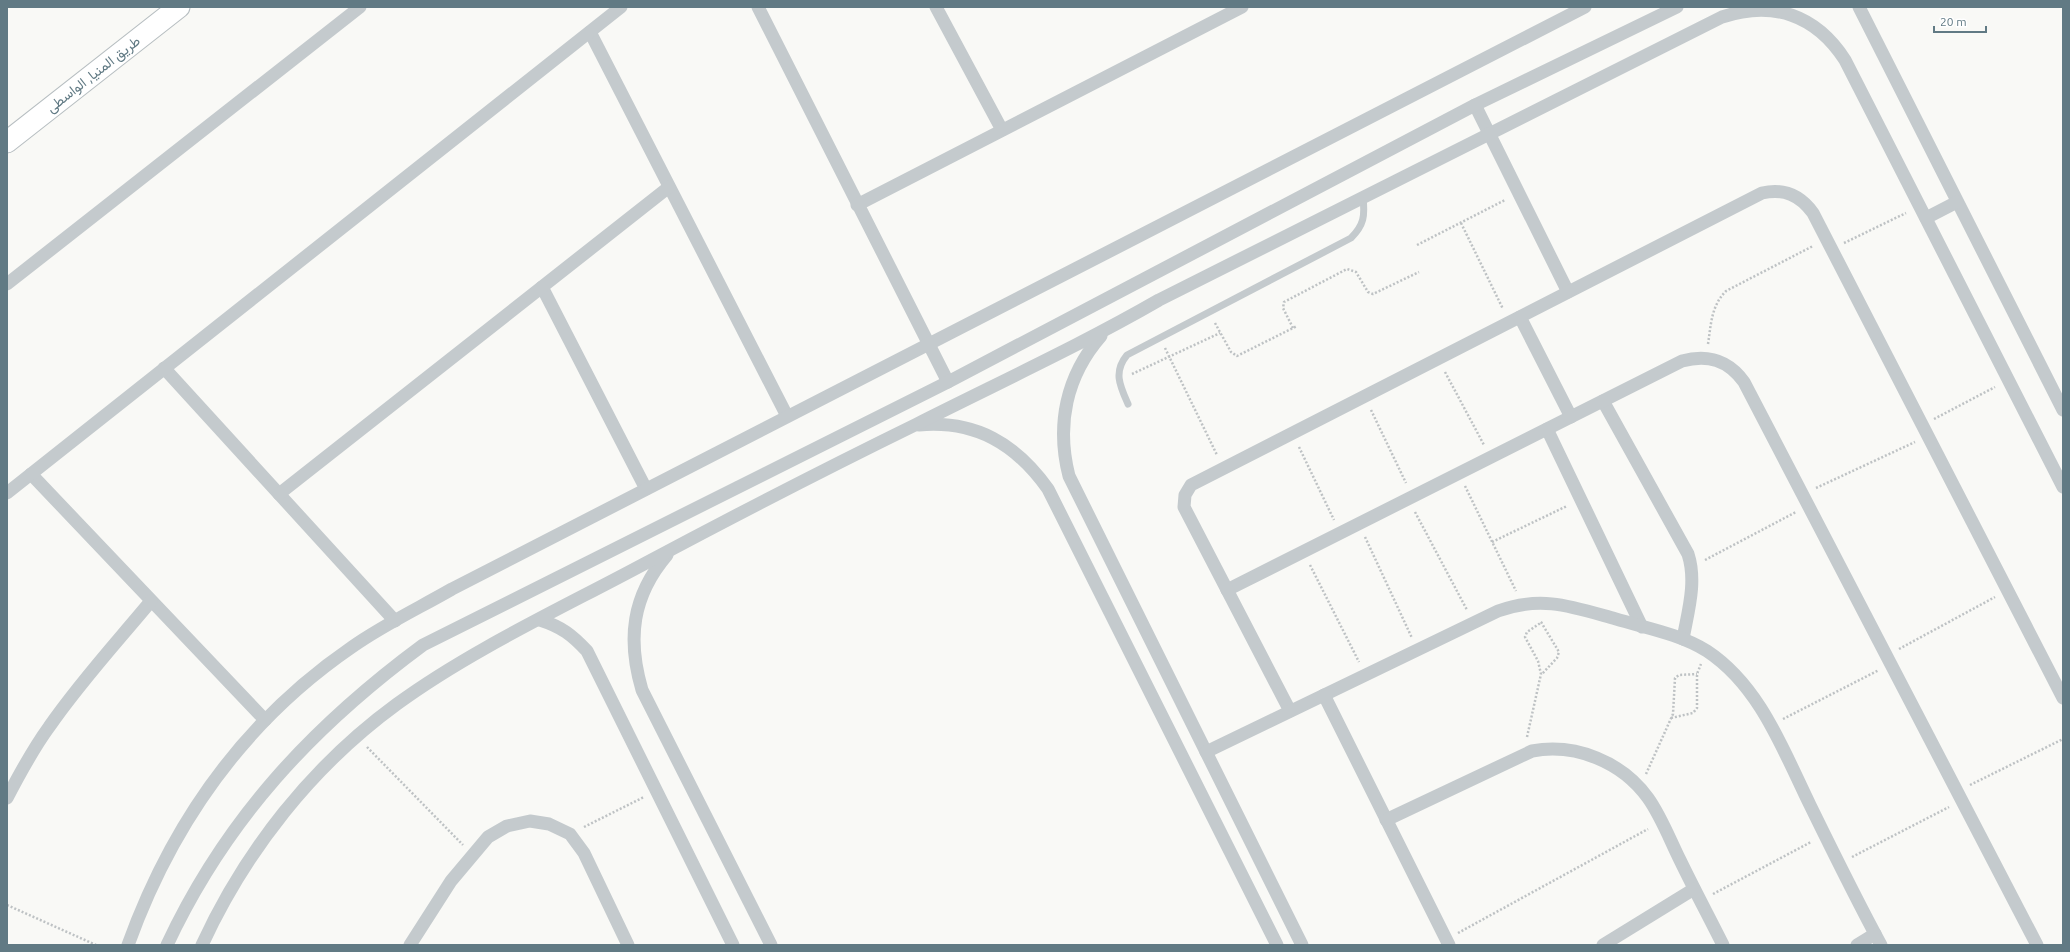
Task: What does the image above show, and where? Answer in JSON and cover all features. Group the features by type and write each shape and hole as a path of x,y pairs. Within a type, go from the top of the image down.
{"main road":[{"name":"طريق المنيا, الواسطى","path":"7,142 179,7"}],"street":[{"path":"7,284 360,7"},
{"path":"7,493 621,7"},
{"path":"758,7 948,382"},
{"path":"936,7 1002,130"},
{"path":"858,205 1242,7"},
{"path":"128,945 142,905 166,855 195,807 228,762 265,720 307,681 352,646 452,589 1585,7"},
{"path":"167,945 198,885 223,846 250,808 279,773 347,704 423,645 948,382 1475,105 1677,7"},
{"path":"1859,7 2063,410"},
{"path":"202,945 222,904 244,867 269,831 296,798 325,766 357,736 396,705 438,676 671,550 914,425 1105,331 1159,300 1722,17 1737,12 1768,10 1784,13 1813,25 1837,47 1846,60 2063,487"},
{"path":"590,32 787,416"},
{"path":"1475,105 1568,292"},
{"path":"279,494 669,186"},
{"path":"1290,712 1184,507 1185,495 1191,485 1762,192 1781,191 1800,198 1813,213 1924,431 2063,698"},
{"path":"1926,218 1957,202"},
{"path":"542,287 646,489"},
{"path":"1515,320 1571,416"},
{"path":"1105,331 1085,357 1073,380 1063,418 1064,457 1069,476 1302,945"},
{"path":"1227,590 1682,361 1705,357 1717,359 1737,372 1744,382 2036,945"},
{"path":"164,368 395,622"},
{"path":"1603,401 1688,554 1692,567 1691,597 1683,639"},
{"path":"914,425 953,425 991,436 1023,458 1048,489 1277,945"},
{"path":"1547,429 1642,627"},
{"path":"31,474 265,720"},
{"path":"671,550 655,569 643,591 638,609 633,640 635,665 642,690 771,945"},
{"path":"7,798 23,768 49,726 78,688 152,601"},
{"path":"1206,752 1474,622 1498,611 1529,603 1566,605 1683,639 1706,650 1727,666 1745,684 1770,725 1878,940 1857,945"},
{"path":"540,620 558,625 574,637 587,652 734,945"},
{"path":"1324,695 1448,942"},
{"path":"1386,820 1523,755 1551,749 1585,753 1615,767 1640,788 1648,798 1723,945"},
{"path":"410,945 451,881 472,854 488,837 507,826 530,821 550,824 570,834 584,853 628,945"},
{"path":"1603,945 1694,889"}],"lane":[{"path":"1128,404 1118,380 1119,369 1127,355 1351,238 1361,227 1364,220 1363,198"}],"path":[{"path":"1417,245 1507,199"},
{"path":"1705,357 1713,312 1720,297 1726,292 1828,244 1920,206"},
{"path":"1461,223 1515,320"},
{"path":"1293,328 1283,308 1284,302 1347,269 1356,272 1368,292 1373,294 1419,272"},
{"path":"1209,312 1231,352 1237,356 1297,326"},
{"path":"1118,380 1220,332"},
{"path":"1159,337 1224,469"},
{"path":"1439,359 1490,458"},
{"path":"1803,494 1924,431 2009,380"},
{"path":"1364,397 1411,498 1474,622"},
{"path":"1292,434 1340,533"},
{"path":"1459,474 1492,542 1559,652 1557,658 1542,674 1523,755"},
{"path":"1492,542 1581,499"},
{"path":"1692,567 1809,506"},
{"path":"1359,524 1418,650"},
{"path":"1304,552 1365,675"},
{"path":"1770,725 1889,660 2006,590"},
{"path":"1542,622 1527,632 1525,637 1538,661 1542,674"},
{"path":"1671,718 1693,713 1697,708 1697,674 1706,650"},
{"path":"1640,788 1674,710 1675,678 1679,675 1697,674"},
{"path":"357,736 472,854"},
{"path":"1839,864 1959,796 2063,740"},
{"path":"570,834 656,790"},
{"path":"1448,942 1661,822"},
{"path":"1701,901 1825,835"},
{"path":"7,905 96,945"}]}
